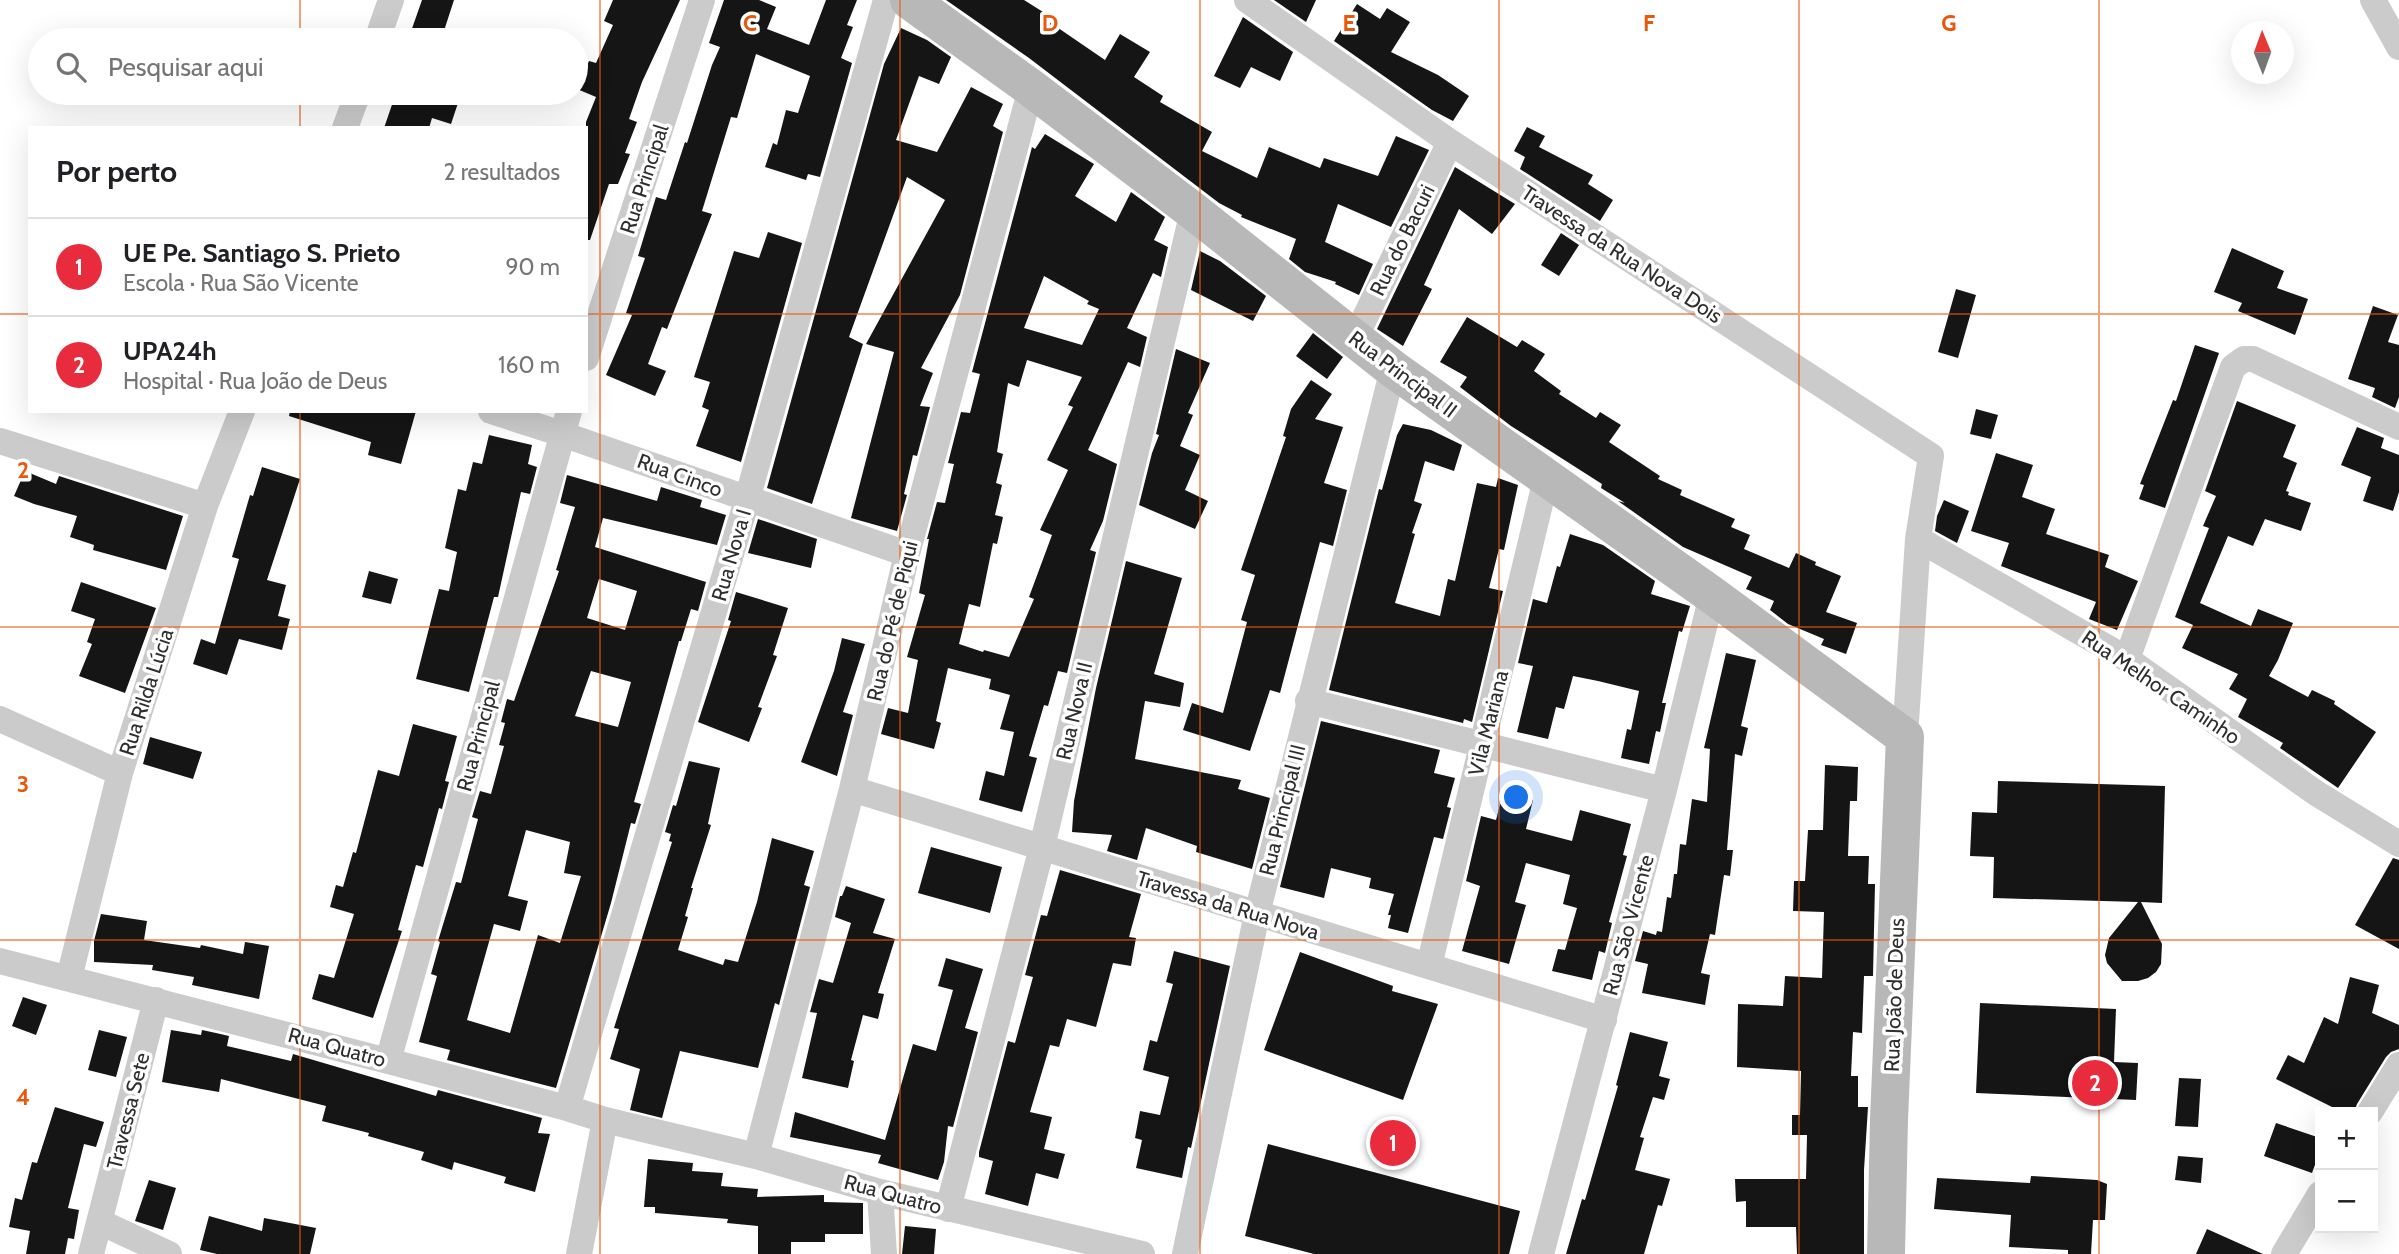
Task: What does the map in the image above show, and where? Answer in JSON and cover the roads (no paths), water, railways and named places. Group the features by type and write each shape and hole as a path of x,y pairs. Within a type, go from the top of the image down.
{"street":[{"path":"381,28 391,0"},
{"name":"Rua Principal","path":"588,352 702,0"},
{"name":"Rua Nova I","path":"567,1108 747,499 886,0"},
{"name":"Rua Principal II","path":"909,0 1031,88 1193,211 1392,369 1712,595 1905,737"},
{"name":"Travessa da Rua Nova Dois","path":"1247,0 1450,142 1931,456 1918,539"},
{"path":"2373,0 2399,47"},
{"name":"Rua do Pé de Piqui","path":"756,1156 852,789 907,554 1031,88"},
{"path":"346,126 354,105"},
{"name":"Rua do Bacuri","path":"1355,338 1450,142"},
{"name":"Rua Nova II","path":"948,1209 1042,847 1193,211"},
{"path":"2127,659 2233,367 2238,362 2253,359 2399,427"},
{"name":"Rua Principal III","path":"1185,1254 1257,914 1392,369"},
{"name":"Rua Rilda Lúcia","path":"69,978 120,773 205,506 241,413"},
{"name":"Rua Cinco","path":"504,413 565,422 747,499 907,554"},
{"name":"Rua Principal","path":"388,1061 565,422"},
{"path":"0,441 205,506"},
{"name":"Vila Mariana","path":"1429,966 1546,479"},
{"path":"1905,737 1918,539"},
{"name":"Rua Melhor Caminho","path":"1918,539 2127,659 2316,793 2399,844"},
{"name":"Rua São Vicente","path":"1541,1254 1664,790 1712,595"},
{"path":"1308,701 1664,790"},
{"path":"0,719 120,773"},
{"name":"Rua João de Deus","path":"1886,1254 1905,737"},
{"name":"Travessa da Rua Nova","path":"852,789 1604,1020"},
{"name":"Rua Quatro","path":"0,961 605,1120 756,1156 880,1192 1142,1254"},
{"name":"Travessa Sete","path":"91,1254 156,1000"},
{"path":"2373,1107 2399,1065"},
{"path":"579,1254 605,1120"},
{"path":"880,1192 884,1254"},
{"path":"2284,1254 2315,1202"},
{"path":"100,1222 169,1254"}],"place":[{"name":"UPA24h","path":"2095,1083"},
{"name":"UE Pe. Santiago S. Prieto","path":"1393,1143"}]}
